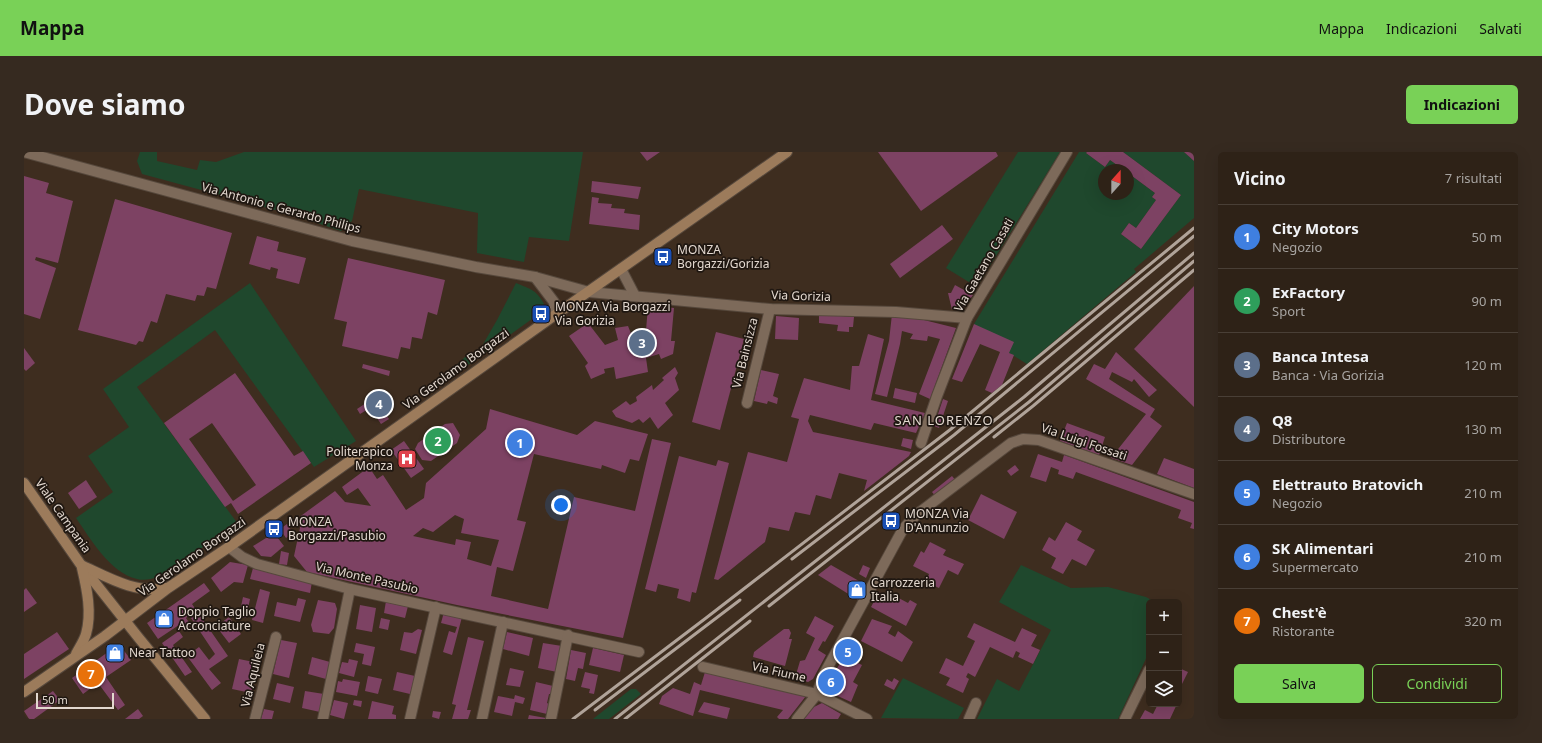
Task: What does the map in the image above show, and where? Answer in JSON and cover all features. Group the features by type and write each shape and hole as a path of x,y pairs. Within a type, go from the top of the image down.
{"main road":[{"name":"Via Gerolamo Borgazzi","path":"24,692 168,588 229,547 787,152"},
{"name":"Viale Campania","path":"24,483 82,565 124,620"},
{"name":"Viale Campania","path":"82,565 132,588 154,590 168,588"},
{"name":"Viale Campania","path":"75,656 86,636 88,622 87,590 82,565"},
{"path":"124,620 206,719"}],"street":[{"name":"Via Antonio e Gerardo Philips","path":"24,152 352,241 476,267 535,277 589,292"},
{"name":"Via Gaetano Casati","path":"922,443 937,396 967,318 1067,152"},
{"path":"621,269 635,296"},
{"path":"535,277 554,302 555,315"},
{"name":"Via Gorizia","path":"589,292 770,309 896,312 967,318"},
{"name":"Via Bainsizza","path":"747,404 770,309"},
{"name":"Via Luigi Fossati","path":"797,719 817,694 824,676 903,529 916,515 1011,443 1028,438 1038,440 1194,494"},
{"name":"Via Monte Pasubio","path":"229,547 242,557 257,564 350,588 568,635 639,652"},
{"path":"322,719 350,588"},
{"path":"410,719 436,607"},
{"path":"482,719 504,622"},
{"path":"551,719 568,635"},
{"name":"Via Aquileia","path":"255,719 276,637"},
{"name":"Via Fiume","path":"703,668 817,694 867,719"},
{"path":"1124,719 1148,671"},
{"path":"969,719 976,703"}],"green space":[{"path":"140,152 157,152 157,161 197,170 200,160 216,162 244,152 583,152 569,241 529,237 524,262 477,253 478,213 359,189 352,221 341,231 296,216 292,208 283,204 275,210 142,174 137,161"},
{"path":"1018,152 1060,152 977,287 946,268"},
{"path":"1079,152 1087,152 1086,153 1101,164 1098,164 1098,200 1134,200 1134,177 1155,193 1152,197 1156,200 1136,228 1129,223 1121,234 1141,249 1181,195 1123,152 1184,152 1194,161 1194,218 1134,269 1136,272 1027,364 1009,353 974,324"},
{"path":"1110,160 1116,164 1107,164"},
{"path":"250,283 356,441 314,467 215,330 137,387 238,524 158,577 142,580 127,575 118,570 102,554 94,545 76,518 113,492 88,456 129,427 103,389"},
{"path":"516,283 533,290 539,296 544,304 543,311 440,385 433,388 466,356 474,360"},
{"path":"1021,565 1071,588 1108,587 1150,599 1146,599 1146,658 1118,719 977,719 997,679 1019,691 1051,630 999,602"},
{"path":"903,678 964,708 958,719 881,718"},
{"path":"631,689 636,689 641,694 609,719 593,719"}],"building":[{"path":"640,152 660,152 647,161"},
{"path":"878,152 996,152 998,156 921,211"},
{"path":"1123,152 1181,195 1141,249 1121,234 1129,223 1136,228 1156,200 1152,197 1155,193 1134,177 1134,164 1116,164 1110,160 1107,164 1101,164 1086,153"},
{"path":"1184,152 1194,152 1194,161"},
{"path":"24,176 49,183 46,193 73,201 58,263 36,257 35,260 56,268 40,319 24,314"},
{"path":"592,181 641,187 638,199 591,192"},
{"path":"592,197 599,198 598,203 612,204 611,208 625,209 624,213 640,215 639,230 589,224"},
{"path":"115,199 232,233 216,289 207,287 204,296 197,295 195,301 166,294 157,323 151,321 143,342 139,341 136,345 78,330"},
{"path":"942,225 953,239 900,278 890,264"},
{"path":"257,236 279,242 277,251 306,258 299,284 276,278 278,269 271,267 270,270 249,264"},
{"path":"348,258 445,280 437,315 428,312 422,339 412,337 410,349 401,347 398,359 342,346 347,322 334,319"},
{"path":"955,285 973,295 964,307 952,310 948,293 951,293"},
{"path":"1194,286 1194,407 1134,349"},
{"path":"648,305 674,308 671,341 675,341 673,354 661,359 659,354 646,358 648,372 616,379 614,367 604,369 605,373 591,379 585,366 588,363 569,336 588,323 605,345 618,340 615,328 628,326 632,336 646,331"},
{"path":"819,314 854,317 853,327 849,327 849,332 837,331 838,325 819,323"},
{"path":"892,314 900,314 956,328 930,399 919,394 940,339 928,336 927,341 910,339 913,334 902,331 887,397 875,394 889,341"},
{"path":"776,316 799,318 798,340 775,339"},
{"path":"974,324 1014,342 1009,353 1014,355 1002,385 992,393 985,390 1000,352 980,344 962,382 952,379"},
{"path":"716,332 744,339 720,430 692,422"},
{"path":"868,334 884,339 871,400 925,413 916,433 874,423 871,430 810,415 808,421 813,432 911,452 909,456 864,491 867,480 839,473 831,499 816,495 810,515 795,512 789,531 769,527 765,542 718,580 714,579 748,452 787,462 799,419 791,417 804,378 850,390 852,366 859,366"},
{"path":"24,348 35,363 26,371 24,369"},
{"path":"1116,352 1157,390 1149,397 1134,379 1132,382 1112,372 1109,379 1155,409 1150,417 1162,426 1132,465 1111,458 1146,414 1086,379 1094,364 1105,369"},
{"path":"363,364 390,371 389,376 362,368"},
{"path":"675,367 678,373 675,378 679,390 665,403 673,415 658,429 650,417 643,423 639,419 632,423 616,417 612,411 626,401 630,405 637,401 636,397 652,385 653,390 664,380 662,378"},
{"path":"761,370 779,374 773,396 778,398 777,404 768,401 767,404 754,401"},
{"path":"235,373 294,456 303,451 311,463 238,514 231,503 225,507 164,423","holes":["212,423 256,485 233,501 189,439"]},
{"path":"895,388 917,393 915,403 893,398"},
{"path":"943,399 948,401 939,428 934,426"},
{"path":"366,403 370,408 360,414 357,409"},
{"path":"490,409 577,435 595,421 648,434 639,461 630,459 625,473 602,465 601,469 534,454 517,520 526,522 513,571 497,567 491,596 548,609 574,497 635,511 652,439 671,443 623,638 457,605 307,572 294,556 301,523 298,518 335,491 345,502 371,506 358,488 347,495 342,487 369,467 377,479 383,475 406,510 424,498 426,483 486,429","holes":["455,515 464,519 461,533 499,540 491,566 467,559 471,542 456,539 455,545 413,536 423,528 433,532"]},
{"path":"382,410 389,419 381,424 375,415"},
{"path":"453,423 460,435 457,443 431,461 422,460 415,449 418,443 445,424"},
{"path":"1067,423 1105,437 1099,455 1060,441"},
{"path":"903,438 913,440 911,449 901,446"},
{"path":"404,441 424,469 411,478 391,450"},
{"path":"1038,454 1062,462 1064,455 1194,502 1194,529 1190,528 1192,523 1178,518 1181,510 1076,472 1073,479 1058,474 1059,470 1051,467 1046,482 1030,477"},
{"path":"679,456 716,466 718,460 729,463 696,593 692,592 690,602 677,598 679,589 658,584 656,592 645,589"},
{"path":"1164,458 1194,469 1194,488 1157,474"},
{"path":"1015,465 1019,470 1011,476 1007,471"},
{"path":"952,476 956,481 936,497 932,492"},
{"path":"86,480 97,497 79,509 68,493"},
{"path":"981,494 1017,512 1004,539 968,520"},
{"path":"1066,522 1082,531 1077,540 1095,550 1086,566 1072,559 1063,574 1051,568 1056,558 1042,550 1049,537 1055,541"},
{"path":"287,524 293,533 286,538 280,529"},
{"path":"274,533 284,546 271,557 261,556 253,546"},
{"path":"930,542 946,550 943,555 964,564 958,575 948,570 939,588 926,582 929,574 913,566 921,551 924,553"},
{"path":"281,551 289,553 287,565 279,564"},
{"path":"230,562 248,565 243,583 234,582 221,592 211,578"},
{"path":"831,565 866,585 858,600 818,575"},
{"path":"863,565 870,568 866,578 859,574"},
{"path":"253,568 312,582 310,593 250,579"},
{"path":"204,583 210,591 192,604 228,656 209,669 221,683 212,690 187,656 199,647 209,660 215,654 189,615 186,618 190,624 182,630 179,625 158,639 147,623"},
{"path":"26,588 37,603 24,612 24,590"},
{"path":"260,589 270,592 263,623 252,620"},
{"path":"879,592 891,599 893,595 908,603 910,600 917,604 906,626 871,607"},
{"path":"243,597 250,599 246,618 239,616"},
{"path":"298,598 306,600 300,622 274,616 277,602 296,606"},
{"path":"318,600 335,603 337,609 334,628 329,634 313,632 311,625"},
{"path":"386,601 408,606 405,618 384,613"},
{"path":"360,605 376,608 372,632 356,629"},
{"path":"444,612 462,617 452,655 443,652 449,631 455,633 457,627 441,623"},
{"path":"815,616 834,626 825,642 823,641 818,650 826,655 813,679 808,682 795,678 800,661 805,660 815,638 806,633"},
{"path":"229,617 241,634 229,643 219,630 224,627 221,623"},
{"path":"381,618 390,620 388,630 379,628"},
{"path":"872,619 892,626 888,633 895,637 898,631 913,642 902,662 861,641"},
{"path":"974,623 1015,642 1022,628 1037,635 1031,646 1040,650 1033,664 1018,657 1020,653 1016,651 1013,658 990,647 975,677 968,673 966,677 969,679 963,693 946,685 950,678 939,673 946,658 963,666 975,641 967,637"},
{"path":"418,629 422,630 416,654 400,650 404,632 412,633"},
{"path":"784,629 789,629 791,633 789,639 792,639 785,666 753,657 754,652"},
{"path":"179,631 183,637 173,645 192,672 185,676 162,643"},
{"path":"57,632 69,649 24,679 24,654"},
{"path":"507,632 533,638 529,656 503,649"},
{"path":"468,637 484,641 467,710 471,710 468,719 452,719 456,705 452,704"},
{"path":"281,640 297,643 289,678 273,674"},
{"path":"356,643 375,647 371,666 362,664 364,654 354,652"},
{"path":"543,643 562,646 557,672 538,668"},
{"path":"119,644 131,660 106,677 125,705 118,710 98,683 83,694 72,678"},
{"path":"593,648 624,655 620,672 589,665"},
{"path":"571,650 586,653 583,669 578,668 575,681 566,679"},
{"path":"844,656 862,665 853,682 858,685 851,702 831,693 827,686"},
{"path":"312,657 330,662 326,679 308,674"},
{"path":"239,659 258,663 251,693 232,689"},
{"path":"349,659 358,661 354,677 339,673 342,662 348,663"},
{"path":"510,668 524,671 520,687 506,685"},
{"path":"1182,669 1188,672 1182,684"},
{"path":"397,672 415,676 410,694 393,690"},
{"path":"585,672 598,675 594,694 589,693 590,689 581,687"},
{"path":"705,672 806,696 788,719 779,719 777,717 783,710 700,690 693,716 659,704 662,696 673,688 690,694 694,682 701,685"},
{"path":"368,676 382,679 378,694 365,691"},
{"path":"894,678 899,681 894,690 884,685 887,679 892,682"},
{"path":"343,679 360,682 357,696 336,692 338,681 342,682"},
{"path":"536,682 553,686 547,703 549,704 547,714 530,710"},
{"path":"277,683 294,687 290,703 273,699"},
{"path":"53,691 60,700 34,719 29,719 24,711"},
{"path":"305,691 324,694 320,712 302,708"},
{"path":"515,695 525,698 523,704 515,702 512,716 494,712 498,696 514,699"},
{"path":"334,700 348,703 344,719 330,715"},
{"path":"354,700 362,701 361,707 353,705"},
{"path":"372,701 394,706 392,714 396,715 396,719 368,719"},
{"path":"704,702 730,708 727,719 698,712"},
{"path":"822,703 841,714 838,719 804,719 814,707"},
{"path":"1156,707 1176,707 1170,719 1140,719 1145,710 1153,714"},
{"path":"138,709 143,716 139,719 125,719"},
{"path":"264,709 274,711 272,719 261,719"},
{"path":"433,711 441,712 439,719 432,717"},
{"path":"529,715 546,718 546,719 528,719"}],"railway":[{"path":"573,719 951,429 1194,228"},
{"path":"792,559 954,435 1194,236"},
{"path":"615,719 1024,397 1194,253"},
{"path":"769,606 1029,402 1194,261"},
{"path":"994,437 1033,406 1194,270"},
{"path":"595,710 740,600"},
{"path":"625,719 750,621"}],"place":[{"name":"MONZA Borgazzi/Gorizia","path":"663,257"},
{"name":"MONZA Via Borgazzi Via Gorizia","path":"541,314"},
{"name":"Banca Intesa","path":"642,343"},
{"name":"Q8","path":"379,404"},
{"name":"ExFactory","path":"438,441"},
{"name":"City Motors","path":"520,443"},
{"name":"Politerapico Monza","path":"407,459"},
{"name":"MONZA Via D'Annunzio","path":"891,521"},
{"name":"MONZA Borgazzi/Pasubio","path":"274,529"},
{"name":"Carrozzeria Italia","path":"857,590"},
{"name":"Doppio Taglio Acconciature","path":"164,619"},
{"name":"Elettrauto Bratovich","path":"848,652"},
{"name":"Near Tattoo","path":"115,653"},
{"name":"Chest'è","path":"91,674"},
{"name":"SK Alimentari","path":"831,682"}],"district":[{"name":"SAN LORENZO","path":"944,420"}]}
